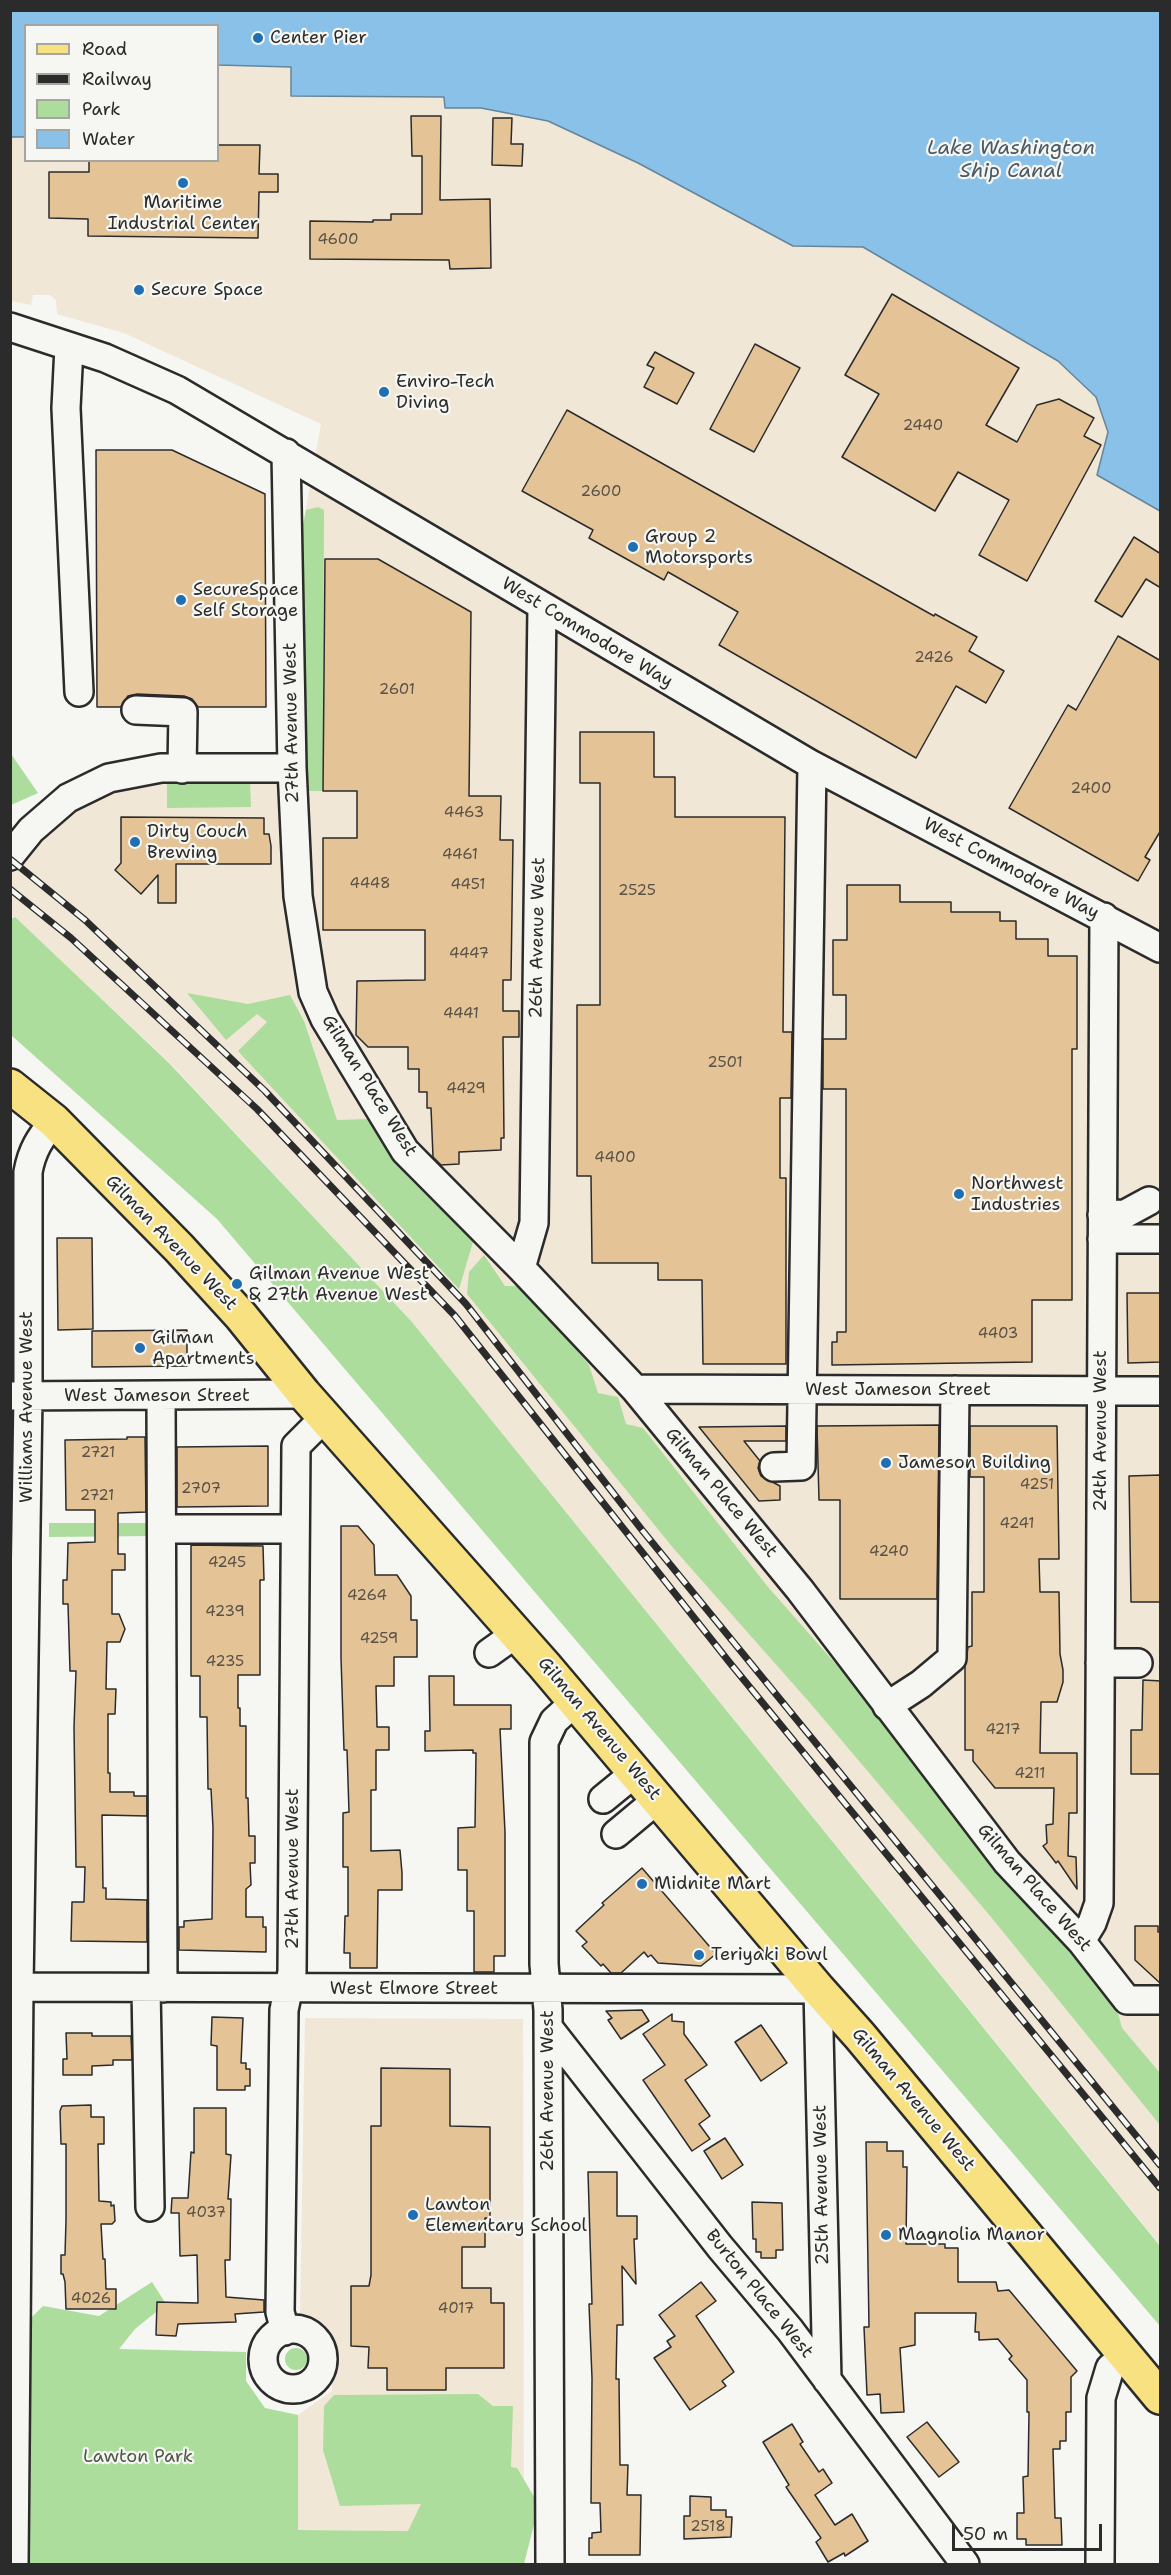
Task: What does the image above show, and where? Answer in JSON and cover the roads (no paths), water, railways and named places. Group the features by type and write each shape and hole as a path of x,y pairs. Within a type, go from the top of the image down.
{"main road":[{"name":"Gilman Avenue West","path":"10,1086 54,1121 179,1248 241,1317 315,1406 576,1701 860,2036 1161,2397"}],"street":[{"name":"West Commodore Way","path":"10,327 105,358 177,390 812,765 1104,917 1158,942"},
{"path":"69,347 66,408 79,692"},
{"name":"27th Avenue West","path":"286,453 292,768 298,896 313,992"},
{"name":"26th Avenue West","path":"521,1268 534,1223 542,606"},
{"path":"136,710 183,712 182,769"},
{"path":"774,1467 801,1466 812,765"},
{"path":"10,856 31,830 68,798 109,778 161,768 292,768"},
{"name":"24th Avenue West","path":"1081,1941 1092,1923 1099,1903 1102,1227 1114,1053 1104,917"},
{"name":"Gilman Place West","path":"313,992 325,1019 405,1151 521,1268 635,1389 800,1590 1007,1862 1081,1941 1127,2000 1161,2000"},
{"name":"Williams Avenue West","path":"14,2565 19,1396 28,1172 31,1154 38,1140 54,1121"},
{"path":"1102,1227 1149,1201"},
{"path":"1102,1227 1161,1239"},
{"name":"West Jameson Street","path":"635,1389 1161,1391"},
{"path":"888,1706 921,1684 952,1658 955,1390"},
{"name":"West Jameson Street","path":"19,1396 161,1397 315,1406"},
{"path":"150,2207 162,1529 161,1397"},
{"name":"27th Avenue West","path":"285,2331 280,2312 283,2049 284,2010 292,1972 296,1446 315,1406"},
{"path":"162,1529 294,1529"},
{"path":"489,1653 517,1633"},
{"path":"1100,1663 1138,1663"},
{"name":"26th Avenue West","path":"550,2565 548,2027 544,1964 544,1742 554,1721 576,1701"},
{"path":"603,1798 636,1772"},
{"path":"616,1834 658,1798"},
{"name":"West Elmore Street","path":"15,1987 818,1989"},
{"name":"25th Avenue West","path":"818,1989 827,2380"},
{"name":"Burton Place West","path":"548,2027 827,2380 965,2565"},
{"path":"1100,2565 1101,2398 1110,2368 1126,2355"}],"water":[{"name":"Lake Washington Ship Canal","path":"11,10 1160,11 1160,511 1097,475 1108,432 1096,397 1058,361 863,247 793,246 638,163 548,121 481,108 445,108 444,97 291,96 291,67 219,65 219,24 24,24 24,137 11,137"}],"railway":[{"path":"10,859 85,920 265,1091 466,1304 642,1530 1160,2165"},
{"path":"10,889 71,938 257,1109 455,1316 730,1663 1160,2188"}],"place":[{"name":"Center Pier","path":"258,38"},
{"name":"Maritime Industrial Center","path":"183,183"},
{"name":"Secure Space","path":"139,290"},
{"name":"Enviro-Tech Diving","path":"384,392"},
{"name":"Group 2 Motorsports","path":"633,547"},
{"name":"SecureSpace Self Storage","path":"181,600"},
{"name":"Dirty Couch Brewing","path":"135,842"},
{"name":"Northwest Industries","path":"959,1194"},
{"name":"Gilman Avenue West & 27th Avenue West","path":"237,1284"},
{"name":"Gilman Apartments","path":"140,1348"},
{"name":"Jameson Building","path":"886,1463"},
{"name":"Midnite Mart","path":"642,1884"},
{"name":"Teriyaki Bowl","path":"699,1955"},
{"name":"Lawton Elementary School","path":"413,2215"},
{"name":"Magnolia Manor","path":"886,2235"}],"park label":[{"name":"Lawton Park","path":"138,2457"}]}
